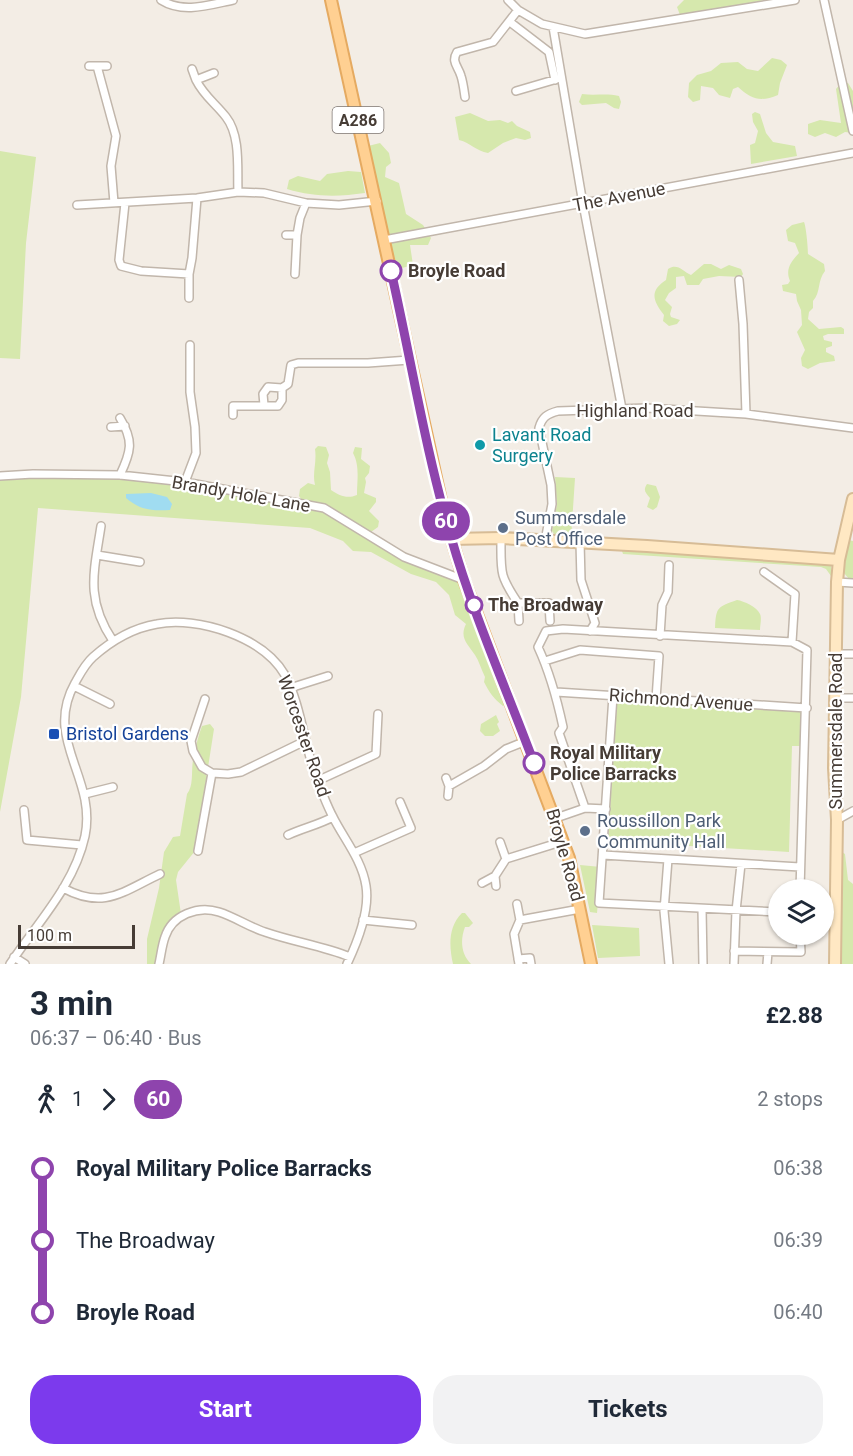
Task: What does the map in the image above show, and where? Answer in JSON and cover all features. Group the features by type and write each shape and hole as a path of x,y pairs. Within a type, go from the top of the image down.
{"main road":[{"name":"A286","path":"332,0 377,201 409,360 451,539 464,580"},
{"name":"Broyle Road","path":"464,580 564,841 572,867 591,964"}],"street":[{"path":"161,0 180,8 195,8 233,0"},
{"path":"508,0 518,10 542,24 585,34 795,0"},
{"path":"824,0 853,131"},
{"path":"465,97 461,75 454,57 457,51 494,42 518,10"},
{"path":"510,22 549,52 558,79"},
{"path":"553,27 558,79 622,409"},
{"path":"89,66 106,66"},
{"path":"98,66 116,136 111,166 114,203"},
{"path":"192,69 203,94 232,126 236,146 238,192"},
{"path":"196,80 214,73"},
{"path":"516,91 558,79"},
{"name":"The Avenue","path":"384,240 853,153"},
{"path":"77,205 197,198 238,192 264,193 306,203 339,205 377,201"},
{"path":"189,298 189,274 197,198"},
{"path":"125,203 119,260 121,266 141,271 189,274"},
{"path":"295,274 297,235 306,203"},
{"path":"286,235 297,235"},
{"path":"737,283 743,324 746,414"},
{"path":"185,482 196,453 190,392 190,345"},
{"path":"264,405 263,394 268,387 282,388 288,384 291,365 409,360"},
{"path":"339,363 339,374"},
{"path":"233,415 233,406 278,406 282,400 282,388"},
{"name":"Highland Road","path":"545,541 552,504 551,485 539,428 541,420 548,413 647,408 746,414 853,428"},
{"path":"120,418 129,432 129,456 120,475"},
{"path":"111,427 125,426"},
{"name":"Brandy Hole Lane","path":"0,476 120,475 185,482 324,508 404,557 464,580"},
{"name":"Summersdale Road","path":"835,964 837,820 834,768 837,582 839,560 853,499"},
{"path":"101,526 93,583 95,604 105,629 113,641"},
{"path":"451,539 501,538 580,542 839,560"},
{"path":"501,538 501,574 518,603 519,621"},
{"path":"580,542 581,580 596,623 590,631"},
{"path":"97,555 140,562"},
{"path":"660,636 662,605 668,592 669,565"},
{"path":"764,572 795,594 792,642"},
{"path":"837,582 853,583"},
{"path":"518,603 549,603 550,621"},
{"name":"Worcester Road","path":"25,964 12,961 73,871 82,845 87,817 85,794 69,751 64,724 65,709 74,686 91,658 113,641 135,630 158,624 186,623 238,637 266,653 281,669 291,688 317,781 333,817 354,853 366,885 363,920 349,960"},
{"path":"585,808 559,733 563,727 556,692 538,646 546,631 563,629 792,642 807,650 800,879"},
{"path":"545,661 580,650 659,656 656,699"},
{"path":"836,654 853,654"},
{"path":"291,688 328,676"},
{"path":"74,686 110,704"},
{"name":"Richmond Avenue","path":"556,692 807,708"},
{"path":"613,696 599,903 768,912"},
{"path":"836,698 853,698"},
{"path":"204,699 191,741 193,751 202,767 212,773 241,772 305,741"},
{"path":"317,781 376,754 378,714"},
{"path":"449,786 484,766 506,749 526,741"},
{"path":"198,851 212,773"},
{"path":"446,777 449,786 448,796"},
{"path":"85,794 113,787"},
{"path":"354,853 411,828 400,802"},
{"path":"556,818 585,808 606,809"},
{"path":"24,810 27,840 82,845"},
{"path":"837,820 853,810"},
{"path":"288,835 304,827 318,825 333,817"},
{"path":"482,883 495,876 506,859 564,841"},
{"path":"500,842 506,859"},
{"path":"603,855 800,867"},
{"path":"668,859 665,907 669,964"},
{"path":"734,964 741,864"},
{"path":"63,888 85,898 104,898 160,874"},
{"path":"495,876 495,886"},
{"path":"516,904 520,920 514,934 518,961 530,958 531,964"},
{"path":"520,920 580,909"},
{"path":"702,909 703,964"},
{"path":"159,964 165,935 170,927 184,915 199,910 217,911 267,932 324,947 349,960"},
{"path":"363,920 412,925"},
{"path":"734,951 801,952 801,945"},
{"path":"767,964 768,952"}],"green space":[{"path":"684,0 765,0 680,15 677,7"},
{"path":"772,58 781,60 787,65 778,95 767,99 757,98 748,95 738,87 733,89 730,98 719,95 713,88 701,86 700,100 693,102 688,97 689,83 697,75 711,71 721,63 738,62 747,69 758,71"},
{"path":"848,83 853,91 853,133 845,132 836,137 825,133 815,137 808,134 808,124 820,120 841,123 836,89 840,84"},
{"path":"582,94 619,96 621,102 619,109 606,103 582,105 579,102"},
{"path":"755,112 760,114 766,133 773,142 795,146 797,156 751,164 750,145 755,143 758,131 753,122 752,114"},
{"path":"470,113 488,121 500,120 508,123 512,121 530,132 531,138 525,140 516,138 488,153 480,151 459,140 455,117"},
{"path":"380,143 389,153 391,163 386,167 385,177 399,183 406,214 423,225 431,238 428,245 410,245 413,265 402,268 394,263 368,146"},
{"path":"0,151 36,157 26,243 20,359 0,358"},
{"path":"361,172 365,193 326,195 307,194 287,189 289,180 298,176 320,181 327,174"},
{"path":"804,222 808,254 824,264 825,271 808,319 819,329 841,327 844,329 844,334 823,336 824,340 832,342 832,346 826,348 826,352 834,356 835,361 820,363 808,369 802,366 801,358 805,350 797,332 802,325 801,310 796,294 783,291 782,285 790,281 789,269 799,253 795,243 788,241 786,230 792,225"},
{"path":"704,264 711,264 721,269 729,265 741,269 743,274 741,277 719,276 703,279 699,285 687,285 684,276 676,277 676,288 665,300 672,307 671,317 680,320 677,324 669,326 663,321 664,315 655,301 657,288 666,280 668,269 671,267 677,267 691,275"},
{"path":"318,446 326,447 329,455 327,463 331,490 347,497 357,495 357,468 353,453 355,447 362,448 361,459 370,466 365,478 364,493 376,498 376,502 369,511 379,521 378,527 371,532 325,505 302,500 299,496 300,489 308,483 315,485 315,449"},
{"path":"121,477 176,483 324,511 402,558 461,580 509,703 503,706 486,686 478,660 464,637 466,624 455,615 449,595 436,582 411,574 371,552 353,551 343,541 310,528 38,508 21,697 0,812 0,478"},
{"path":"555,477 575,478 571,539 558,539 552,531 557,504"},
{"path":"647,484 656,486 660,497 657,507 653,510 647,507 650,498 645,491"},
{"path":"848,540 853,541 853,579 849,579 844,573"},
{"path":"622,551 828,562 831,566 831,576 826,569 821,567 623,554"},
{"path":"737,600 758,611 761,617 760,630 715,628 719,608"},
{"path":"617,701 802,712 801,746 792,746 789,852 608,841"},
{"path":"496,715 500,731 493,736 485,736 480,731 481,724"},
{"path":"210,724 214,729 195,851 178,872 176,880 181,914 175,919 156,964 147,964 147,939 159,888 164,852 173,837 180,836 197,743 202,726"},
{"path":"839,850 845,854 848,880 853,884 853,964 837,964"},
{"path":"580,865 601,867 597,913 590,912"},
{"path":"465,913 473,923 465,927 462,937 463,951 471,964 453,964 452,931 457,918"},
{"path":"592,925 639,928 640,956 598,958"}],"water":[{"path":"151,493 167,497 172,504 170,510 146,509 126,498 126,494"}],"bus line":[{"name":"60","path":"391,271 409,360 451,539 464,580 534,763"}],"place":[{"name":"Broyle Road","path":"391,271"},
{"name":"Lavant Road Surgery","path":"480,445"},
{"name":"Summersdale Post Office","path":"503,528"},
{"name":"The Broadway","path":"474,605"},
{"name":"Bristol Gardens","path":"54,734"},
{"name":"Royal Military Police Barracks","path":"534,763"},
{"name":"Roussillon Park Community Hall","path":"585,831"}]}
